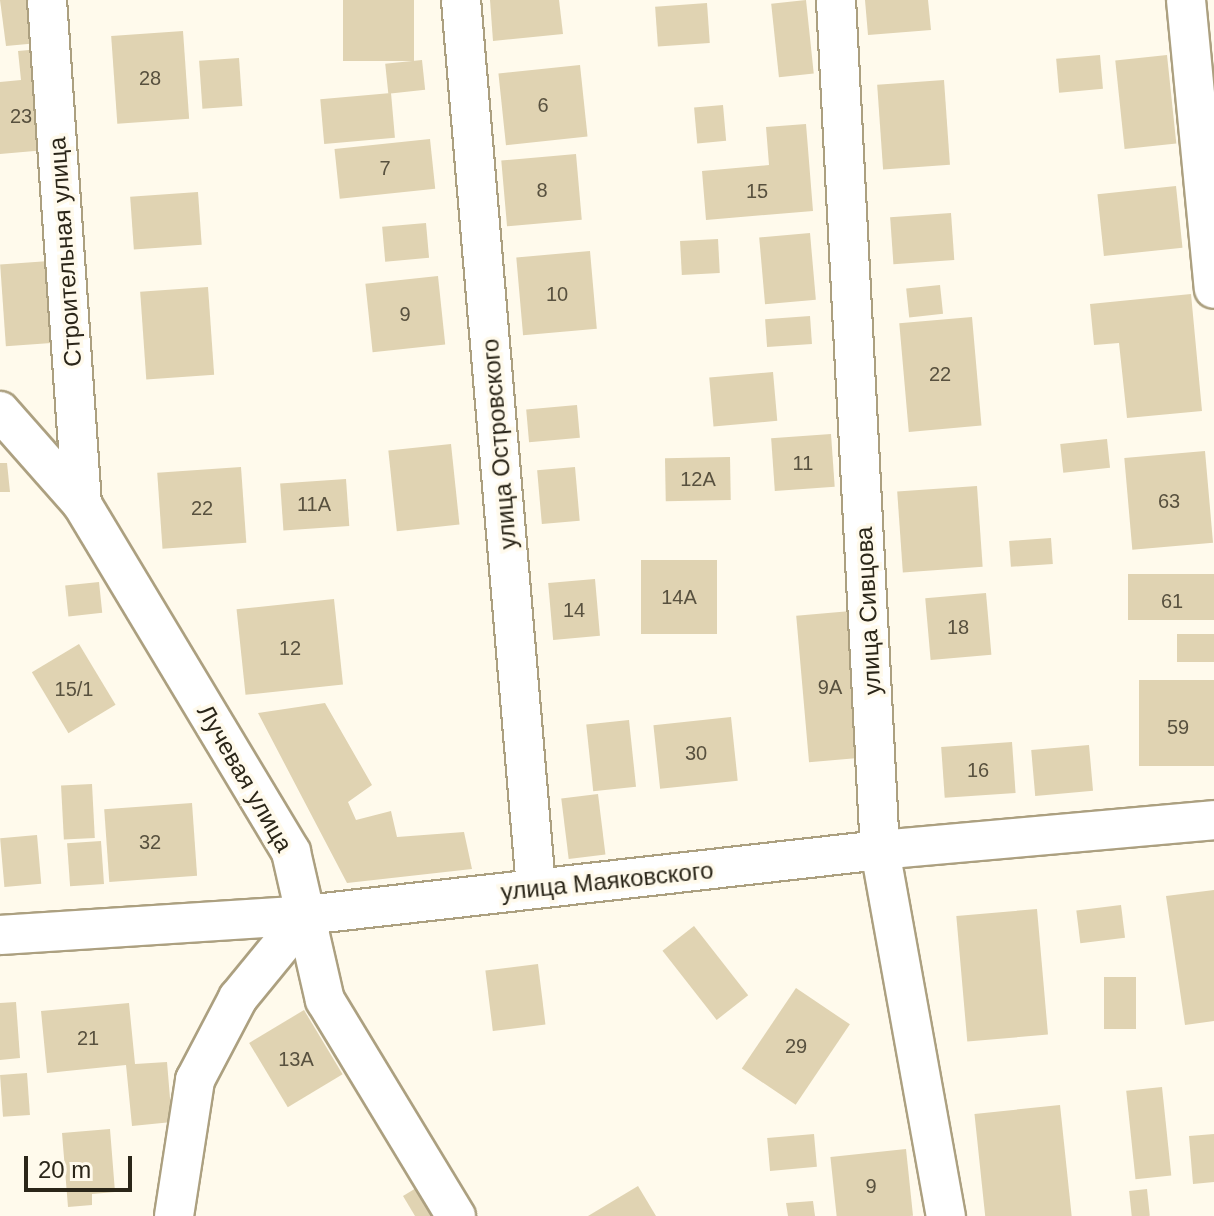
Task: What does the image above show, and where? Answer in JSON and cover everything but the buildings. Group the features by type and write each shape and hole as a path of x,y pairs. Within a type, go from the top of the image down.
{"street":[{"name":"Строительная улица","path":"47,0 82,504"},
{"name":"улица Островского","path":"461,0 536,888"},
{"name":"улица Сивцова","path":"836,0 880,850 946,1216"},
{"path":"1186,0 1214,289"},
{"name":"Лучевая улица","path":"0,411 82,504 291,852 325,1000 456,1216"},
{"name":"улица Маяковского","path":"0,935 306,915 880,850 1214,820"},
{"path":"174,1216 195,1080 238,998 306,915"}]}
